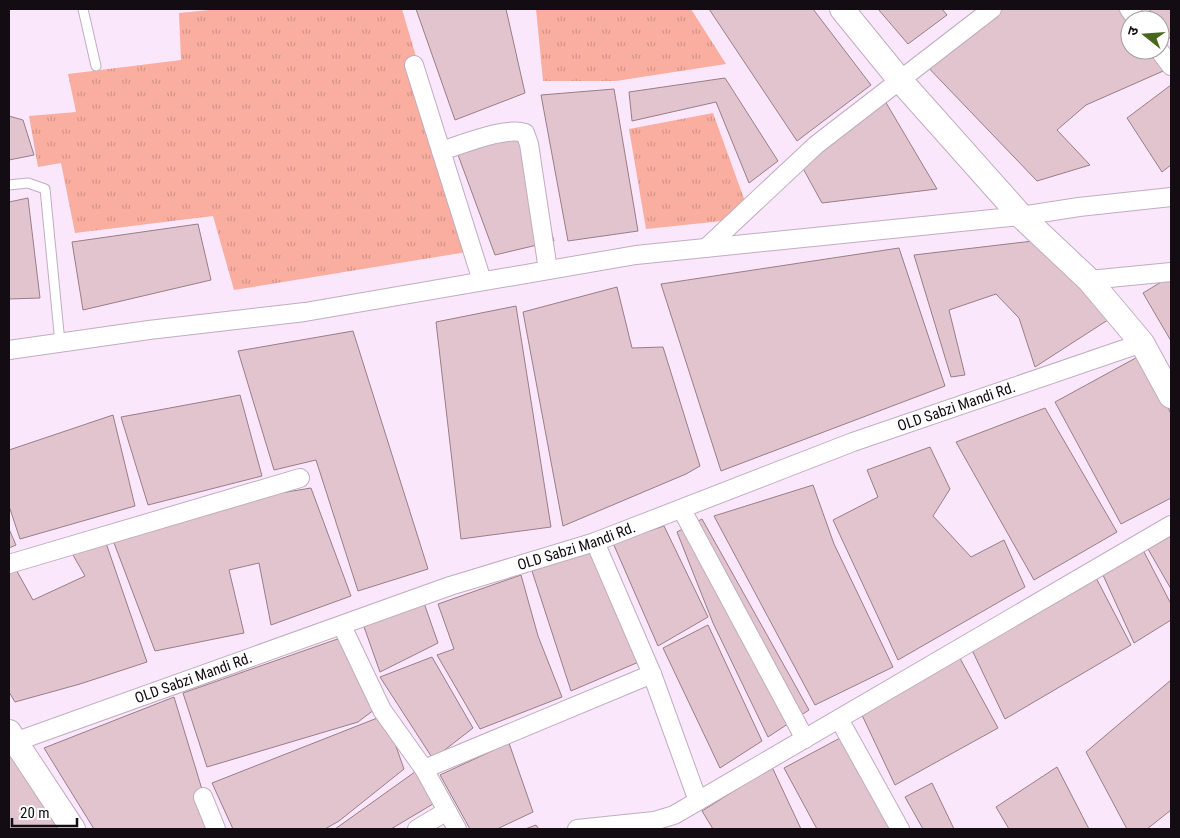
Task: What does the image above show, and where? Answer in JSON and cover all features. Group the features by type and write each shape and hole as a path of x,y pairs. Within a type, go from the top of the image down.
{"street":[{"path":"842,9 899,80 1021,216 1089,280 1142,343 1171,396"},
{"path":"706,248 816,145 992,9"},
{"path":"414,66 482,281"},
{"path":"441,151 505,132 517,130 525,133 529,144 548,270"},
{"path":"9,350 305,312 636,255 1021,216 1079,207 1171,197"},
{"path":"1089,280 1171,272"},
{"name":"OLD Sabzi Mandi Rd.","path":"11,739 342,626 450,586 595,542 682,510 853,442 1142,343"},
{"path":"9,564 300,478"},
{"path":"682,510 805,739"},
{"path":"577,829 658,825 1171,525"},
{"path":"595,542 652,674 698,801"},
{"path":"342,626 382,710 424,770 457,829"},
{"path":"424,770 652,674"},
{"path":"839,720 900,829"},
{"path":"11,739 73,829"},
{"path":"203,797 216,829"},
{"path":"417,829 446,811"}],"lane":[{"path":"83,9 96,66"},
{"path":"9,185 28,182 45,189 60,343"}],"green space":[{"path":"219,9 402,9 473,251 234,290 213,216 75,233 61,163 38,167 29,116 76,112 68,74 181,60 179,13"},
{"path":"536,9 691,9 726,64 616,81 543,81"},
{"path":"713,113 751,218 646,229 629,129"}],"building":[{"path":"416,9 506,9 525,93 455,120"},
{"path":"709,9 813,9 871,85 797,141"},
{"path":"878,9 942,9 947,15 908,44"},
{"path":"994,9 1129,9 1120,10 1120,60 1164,60 1170,68 1086,105 1057,130 1090,165 1037,181 921,60"},
{"path":"1171,9 1171,40 1170,10 1150,10"},
{"path":"725,78 778,161 749,183 716,102 632,121 629,92"},
{"path":"1171,85 1171,165 1162,172 1127,118"},
{"path":"614,89 638,231 568,241 541,95"},
{"path":"885,101 937,189 822,203 800,163"},
{"path":"9,116 23,120 34,155 9,160"},
{"path":"521,129 554,241 495,255 454,144"},
{"path":"28,198 40,298 9,299 9,202"},
{"path":"198,224 211,280 83,310 72,242"},
{"path":"1033,241 1114,316 1035,367 1019,318 996,294 949,310 965,375 951,377 914,255"},
{"path":"899,248 945,386 721,471 661,284"},
{"path":"1171,276 1171,341 1143,293"},
{"path":"617,287 632,348 663,347 700,466 686,474 563,526 523,312"},
{"path":"516,306 551,527 461,539 436,322"},
{"path":"353,331 428,569 358,591 316,460 274,470 238,351"},
{"path":"1143,354 1171,414 1171,498 1121,524 1055,402"},
{"path":"240,395 262,476 148,505 121,417"},
{"path":"1045,408 1117,532 1034,580 956,442"},
{"path":"113,415 135,506 20,539 9,506 9,450"},
{"path":"930,447 950,489 933,516 971,557 1004,540 1025,587 898,660 833,520 878,497 867,470"},
{"path":"813,485 834,544 893,667 815,705 714,516"},
{"path":"311,488 351,596 271,625 259,563 229,570 244,633 155,651 111,535 256,497"},
{"path":"702,519 809,710 768,737 713,623 677,532"},
{"path":"664,526 708,617 658,646 613,543"},
{"path":"9,529 16,545 9,548"},
{"path":"1171,536 1171,589 1148,549"},
{"path":"106,543 147,662 80,684 15,702 9,692 9,569 14,566 33,600 85,576 69,548"},
{"path":"593,550 641,661 571,691 532,571"},
{"path":"1143,550 1171,604 1171,620 1134,643 1103,575"},
{"path":"1093,572 1131,645 1005,719 972,650"},
{"path":"521,575 538,636 562,697 480,729 437,655 454,649 438,604"},
{"path":"424,603 438,643 380,672 363,624"},
{"path":"708,625 762,741 720,768 663,648"},
{"path":"349,635 379,706 358,722 207,767 183,693"},
{"path":"956,651 998,728 895,785 861,713"},
{"path":"432,657 473,728 433,759 380,677"},
{"path":"1171,680 1171,810 1147,829 1127,829 1086,752"},
{"path":"174,697 214,829 94,829 44,748"},
{"path":"385,715 404,769 339,821 325,829 233,829 212,783"},
{"path":"855,730 906,829 817,829 784,768"},
{"path":"509,743 533,812 497,829 470,829 440,775"},
{"path":"15,756 61,829 9,829 9,757"},
{"path":"772,767 801,829 713,829 702,811"},
{"path":"1057,767 1089,829 1009,829 996,807"},
{"path":"419,769 438,801 391,829 335,829"},
{"path":"932,783 954,829 923,829 905,797"},
{"path":"536,825 539,829 525,829"}]}
